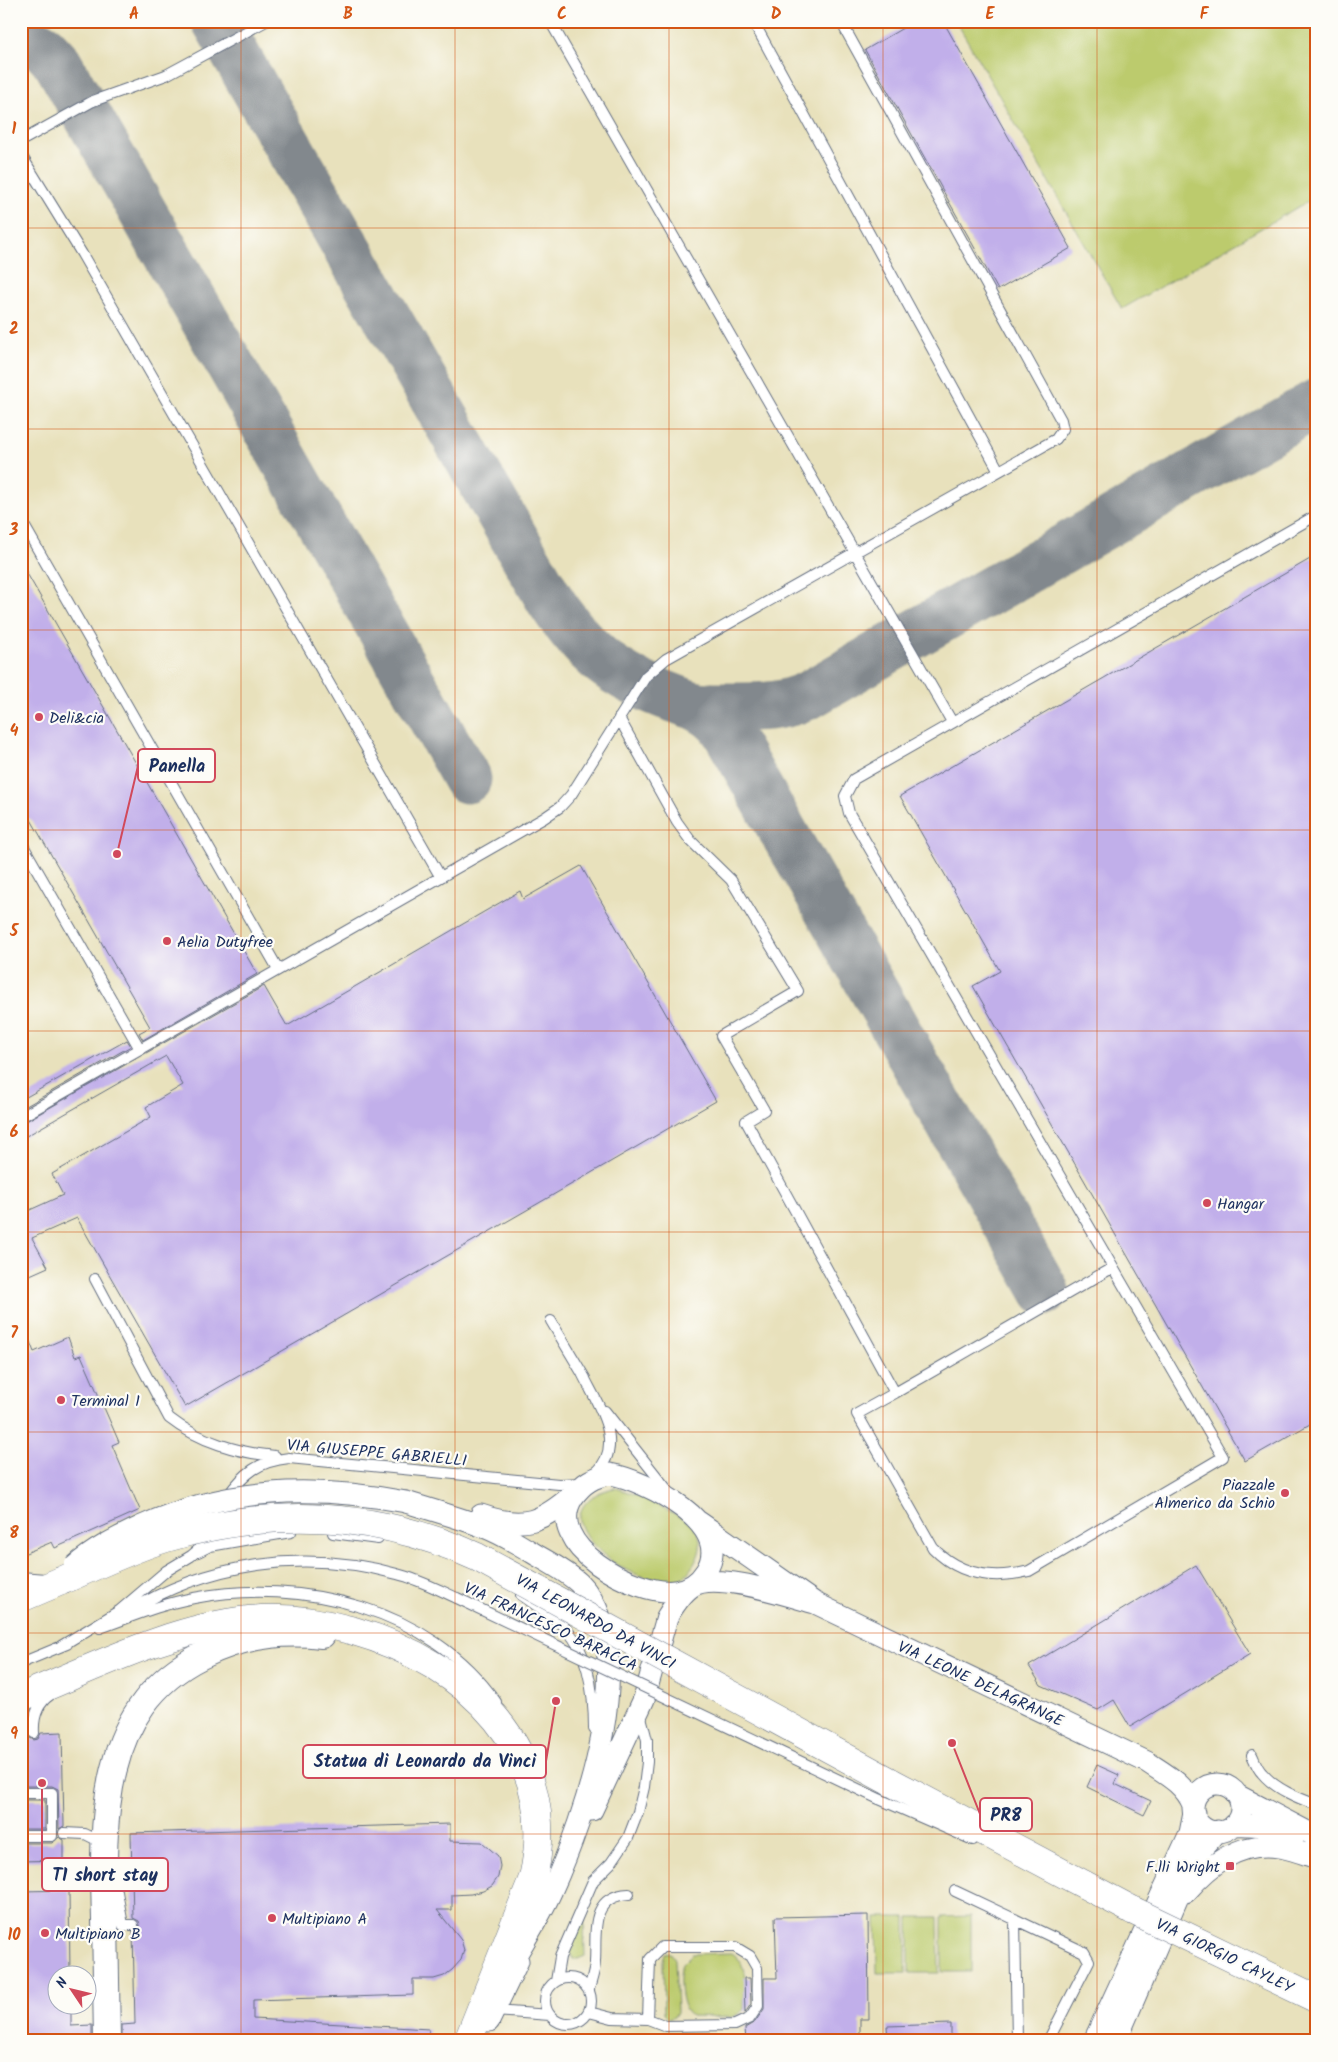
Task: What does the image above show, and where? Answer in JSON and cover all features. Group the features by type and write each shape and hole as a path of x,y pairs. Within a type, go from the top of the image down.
{"main road":[{"name":"VIA LEONARDO DA VINCI","path":"21,1598 166,1538 215,1525 257,1518 312,1517 347,1520 397,1529 435,1539 461,1549 497,1567 888,1781 1134,1911"},
{"path":"21,1698 91,1669 195,1630 243,1621 278,1618 333,1625 380,1640 422,1658 463,1685 497,1719 514,1742 527,1768 534,1791 538,1829 536,1865 540,1892 469,2039"},
{"name":"VIA GIORGIO CAYLEY","path":"1134,1911 1317,2000"}],"street":[{"path":"485,1522 510,1523 534,1521 549,1514 582,1486 610,1474 647,1486 680,1507 699,1522 710,1540 711,1558 707,1569 701,1578 674,1606 667,1618 652,1676 639,1712 608,1778 540,1892"},
{"path":"582,1486 570,1502 567,1511 570,1532 576,1542 598,1564 632,1584 654,1591 680,1591 692,1586"},
{"path":"61,1581 82,1560 113,1540 177,1512 215,1500 268,1492 298,1491 406,1502 444,1503 485,1522 569,1576 585,1591 599,1617 607,1645 609,1674 604,1720 590,1785 579,1819 540,1892 494,2010 469,2039"},
{"name":"VIA LEONE DELAGRANGE","path":"699,1522 815,1603 1147,1762 1183,1787 1189,1794 1193,1809"},
{"name":"VIA LEONE DELAGRANGE","path":"692,1586 710,1581 740,1583 815,1603"},
{"path":"107,2041 104,1872 106,1808 109,1785 122,1741 148,1697 158,1685 183,1665 223,1645 242,1639 287,1633 370,1641 422,1658"},
{"name":"VIA LEONE DELAGRANGE","path":"1147,1762 1189,1774 1213,1784"},
{"path":"1116,2041 1118,2014 1190,1833 1193,1809 1200,1791 1213,1784 1226,1786 1237,1795 1317,1837"},
{"path":"1094,2041 1118,2014 1178,1902 1196,1856 1225,1828 1238,1819 1240,1811 1237,1795"},
{"path":"1193,1809 1202,1827 1210,1831 1256,1824 1278,1830 1317,1850"},
{"path":"1178,1902 1200,1877 1219,1861 1242,1850 1280,1847 1317,1858"}],"lane":[{"path":"21,142 92,101 166,75 266,21"},
{"path":"550,21 952,722"},
{"path":"754,21 999,471"},
{"path":"21,1117 530,826 560,807 572,795 646,676 666,659 1056,439 1063,429 1060,420 845,29"},
{"path":"21,155 82,254 440,876"},
{"path":"1112,1268 895,1394 857,1414 934,1548 944,1559 970,1571 998,1575 1029,1571 1223,1457 849,813 845,796 854,779 1317,515"},
{"path":"21,520 278,969"},
{"path":"619,718 676,822 690,840 731,880 798,991 721,1036 764,1110 746,1121 895,1394"},
{"path":"21,842 140,1049"},
{"path":"95,1279 169,1418 178,1426 221,1445 259,1455 289,1458"},
{"path":"551,1321 607,1414 680,1507"},
{"path":"582,1373 609,1430 611,1443 604,1464 582,1486"},
{"name":"VIA GIUSEPPE GABRIELLI","path":"61,1646 119,1611 166,1570 198,1550 207,1538 221,1508 238,1484 259,1464 289,1458 582,1486"},
{"path":"191,1556 210,1546 283,1532 300,1532"},
{"path":"326,1532 390,1542"},
{"name":"VIA FRANCESCO BARACCA","path":"21,1663 100,1629 141,1604 189,1582 230,1569 263,1563 295,1561 336,1563 370,1568 398,1574 424,1583 878,1798 979,1843"},
{"path":"21,1577 61,1581"},
{"path":"100,1629 172,1603 214,1595 253,1592 291,1593 322,1597 357,1605 406,1625 427,1637 466,1666 495,1700 506,1717 527,1768"},
{"path":"515,1592 555,1619 569,1632 586,1666 591,1686 594,1722 594,1750 590,1785"},
{"path":"34,1733 33,1722 40,1704 48,1695 81,1680 91,1669"},
{"path":"556,1981 560,1957 593,1881 611,1863 624,1844 638,1812 644,1787 647,1740 639,1712"},
{"path":"1252,1755 1260,1772 1272,1783 1298,1798 1317,1806"},
{"path":"21,1793 52,1793 52,1836 21,1836"},
{"path":"64,1833 84,1834 104,1843"},
{"path":"997,1851 1134,1911"},
{"path":"104,1872 117,1892 123,1925 133,1928 105,1931"},
{"path":"956,1891 1084,1952 1089,1961 1048,2041"},
{"path":"589,1990 595,1964 595,1923 600,1909 608,1900 621,1894 629,1894"},
{"path":"1015,1919 1017,2041"},
{"path":"589,2012 612,2018 648,2019 666,2026 735,2025 750,2018 758,2006 757,1968 750,1956 735,1947 662,1947 650,1959 648,2019"},
{"path":"570,1978 584,1983 589,1990 591,1997 589,2012 578,2022 570,2024 556,2020 550,2015 545,2000 550,1986 556,1981 570,1978"},
{"path":"494,2010 550,2015"}],"green space":[{"path":"956,21 1317,21 1317,196 1122,309"},
{"path":"615,1488 656,1504 686,1520 694,1527 698,1534 700,1550 693,1565 682,1579 658,1579 633,1573 619,1566 593,1545 580,1523 582,1508 592,1497"},
{"path":"971,1916 971,1972 942,1972 942,1917"},
{"path":"876,1917 906,1917 906,1973 877,1973"},
{"path":"909,1917 938,1917 939,1973 909,1973"},
{"path":"584,1921 585,1956 578,1959 573,1958 569,1952 581,1923"},
{"path":"671,1953 675,1959 677,2012 674,2017 669,2019 664,2014 663,1961 665,1954"},
{"path":"732,1953 738,1958 744,1971 744,2009 732,2017 691,2016 684,2006 680,1992 682,1964 692,1954"}],"building":[{"path":"915,21 943,21 1071,248 998,290 865,50"},
{"name":"Hangar","path":"1317,555 1317,1420 1245,1461 973,986 1000,971 900,796"},
{"path":"21,563 257,974 143,1040 139,1033 150,1027 30,818 21,822"},
{"path":"581,866 716,1101 185,1407 77,1218 32,1238 48,1267 21,1279 21,1214 63,1195 52,1174 151,1117 146,1107 183,1085 166,1056 21,1139 21,1124 264,986 287,1026 520,891 523,899"},
{"path":"127,1040 131,1046 21,1109 21,1100"},
{"name":"Terminal 1","path":"22,1322 34,1352 68,1337 75,1357 81,1355 119,1442 112,1445 140,1510 55,1548 52,1542 21,1555"},
{"path":"1196,1565 1250,1654 1130,1727 1114,1700 1098,1710 1041,1685 1029,1666"},
{"path":"62,1732 64,1826 59,1829 58,1789 52,1786 21,1786 21,1733 27,1733 28,1737 34,1740 38,1739 41,1733"},
{"path":"1097,1765 1119,1775 1115,1784 1151,1801 1144,1815 1087,1787"},
{"path":"21,1800 45,1800 45,1829 21,1829"},
{"name":"Multipiano A","path":"450,1824 450,1841 482,1842 498,1856 500,1866 498,1877 492,1886 471,1894 452,1895 452,1910 437,1910 461,1940 464,1950 461,1960 452,1970 444,1976 434,1979 413,1979 413,1995 253,2000 253,2019 429,2029 428,2041 122,2041 122,2025 135,2024 133,1932 137,1931 140,1925 139,1921 133,1918 131,1833"},
{"path":"59,1837 64,1840 64,1860 21,1861 21,1843 52,1843"},
{"name":"Multipiano B","path":"69,1890 70,1964 48,1964 48,2014 71,2014 71,2026 92,2025 92,2041 21,2041 21,1891"},
{"path":"868,1915 869,2019 860,2019 860,2041 746,2041 745,2028 755,2022 764,2009 764,1978 777,1978 775,1917"},
{"path":"744,1978 750,1978 751,2004 745,2013"},
{"path":"951,2024 951,2041 888,2041 887,2026"}],"taxiway":[{"path":"216,21 550,600 563,619 589,650 618,673 654,691 687,703 710,707 746,707 780,704 807,696 1317,403"},
{"path":"21,35 44,48 57,62 467,779"},
{"path":"694,705 713,717 727,733 1045,1291"}],"place":[{"name":"Deli&cia","path":"39,717"},
{"name":"Panella","path":"117,854"},
{"name":"Aelia Dutyfree","path":"167,941"},
{"name":"Hangar","path":"1207,1203"},
{"name":"Terminal 1","path":"61,1400"},
{"name":"Piazzale Almerico da Schio","path":"1285,1493"},
{"name":"Statua di Leonardo da Vinci","path":"556,1701"},
{"name":"PR8","path":"952,1743"},
{"name":"T1 short stay","path":"42,1783"},
{"name":"F.lli Wright","path":"1230,1866"},
{"name":"Multipiano A","path":"272,1918"},
{"name":"Multipiano B","path":"45,1933"}]}
